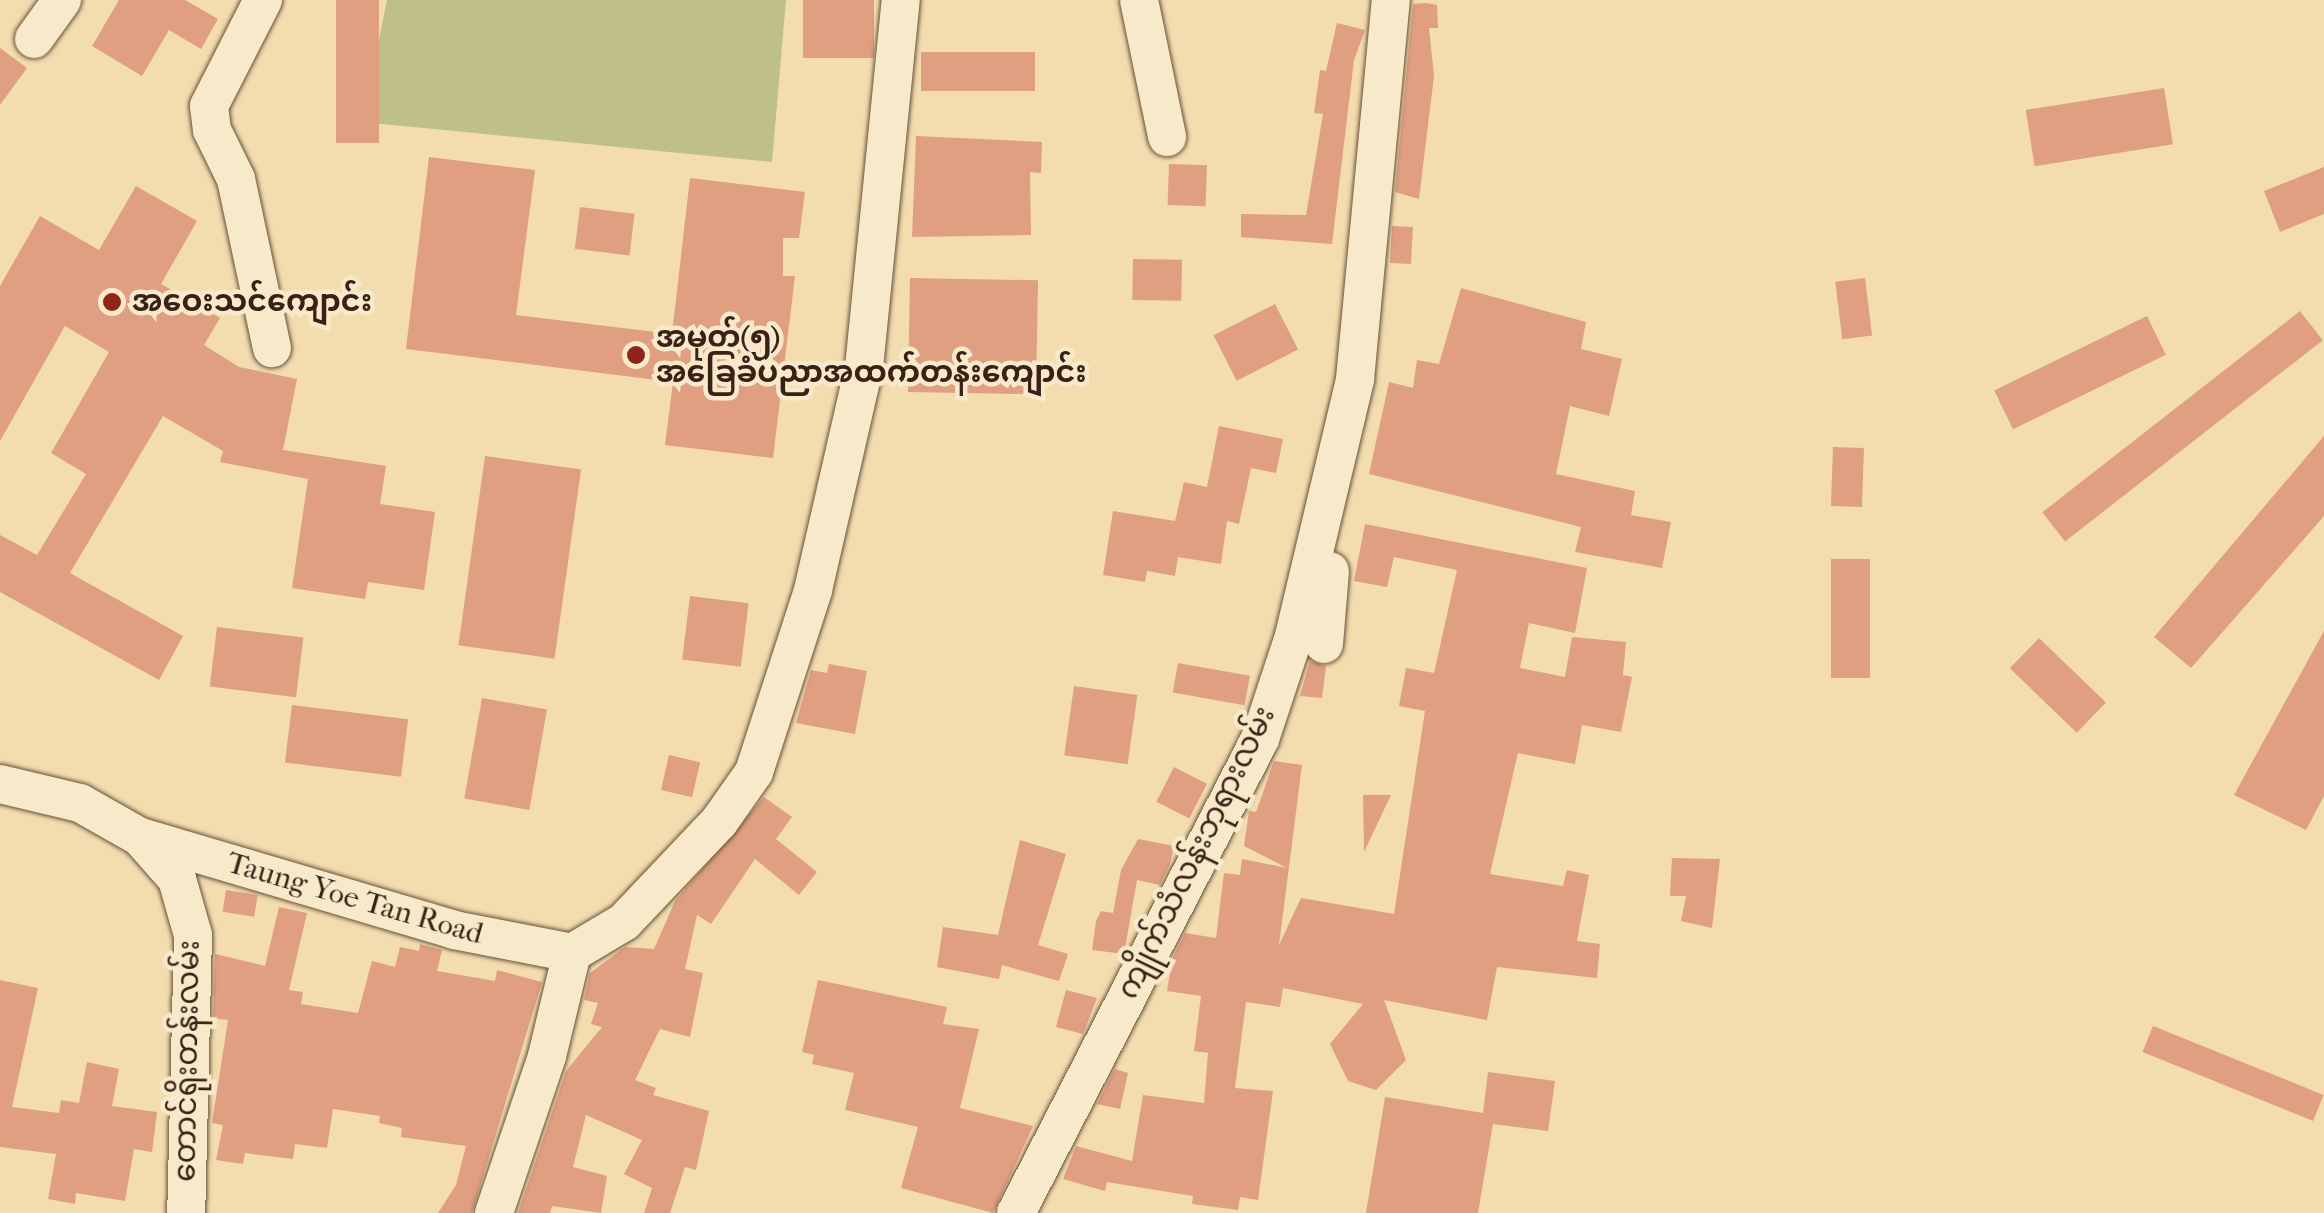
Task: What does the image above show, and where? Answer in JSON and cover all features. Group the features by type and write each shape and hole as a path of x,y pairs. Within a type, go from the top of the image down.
{"street":[{"path":"34,39 62,0"},
{"path":"263,0 209,106 212,130 236,179 272,348"},
{"path":"494,1213 547,1056 572,953 624,922 719,822 754,772 813,590 864,368 901,0"},
{"path":"1138,0 1167,136"},
{"name":"ကျိုက်သံလန်းဘုရားလမ်း","path":"1016,1213 1260,739 1339,462 1355,380 1391,0"},
{"path":"1324,644 1339,462"},
{"name":"တောင်ရိုးတန်းလမ်း","path":"0,784 80,803 140,837 177,879 193,935 186,1213"},
{"name":"Taung Yoe Tan Road","path":"140,837 454,930 572,953"}],"green space":[{"path":"387,0 786,0 772,162 362,122"}],"building":[{"path":"119,0 185,0 218,19 201,49 169,30 142,76 92,46"},
{"path":"336,0 379,0 379,143 336,143"},
{"path":"803,0 874,0 874,58 803,58"},
{"path":"1413,4 1437,5 1438,28 1429,28 1434,76 1419,199 1395,192"},
{"path":"1337,23 1365,30 1354,60 1332,244 1241,237 1241,214 1306,215 1323,114 1314,113 1320,70 1326,71"},
{"path":"0,48 27,68 0,105"},
{"path":"921,52 1035,52 1035,91 921,91"},
{"path":"2164,88 2173,144 2035,166 2026,110"},
{"path":"916,136 1042,142 1041,173 1030,172 1031,235 912,237"},
{"path":"429,157 535,170 516,315 672,334 690,178 805,192 799,238 783,238 783,276 795,276 773,458 665,445 673,382 406,349"},
{"path":"1169,164 1207,165 1206,206 1168,205"},
{"path":"2324,167 2324,214 2280,232 2264,191"},
{"path":"136,186 197,221 161,284 220,318 204,345 239,367 297,379 283,450 386,466 380,504 435,512 424,590 368,582 365,599 292,588 308,479 220,462 223,451 163,416 70,573 183,636 159,680 0,592 0,535 37,555 86,474 51,453 109,352 65,326 0,441 0,286 40,216 99,250"},
{"path":"580,207 635,214 629,255 575,249"},
{"path":"1392,226 1413,227 1411,264 1390,263"},
{"path":"1133,259 1182,260 1181,301 1132,300"},
{"path":"910,278 1038,280 1036,394 908,392"},
{"path":"1865,278 1872,336 1842,339 1835,282"},
{"path":"1461,288 1586,322 1581,349 1622,359 1609,416 1570,406 1556,474 1635,491 1631,515 1671,522 1662,568 1575,552 1581,527 1369,474 1389,382 1413,388 1417,360 1439,364"},
{"path":"1275,304 1298,349 1237,381 1214,335"},
{"path":"2300,311 2323,340 2065,541 2042,512"},
{"path":"2147,316 2166,355 2013,429 1994,391"},
{"path":"1219,426 1283,439 1276,473 1251,468 1239,524 1227,521 1221,564 1178,557 1175,576 1147,571 1145,582 1103,575 1113,511 1175,521 1184,482 1207,487"},
{"path":"2324,436 2324,516 2191,668 2154,637"},
{"path":"1833,447 1864,448 1862,507 1831,506"},
{"path":"485,456 581,469 554,659 458,645"},
{"path":"1365,524 1587,568 1575,633 1529,623 1520,668 1565,677 1572,637 1626,642 1623,675 1632,677 1621,732 1582,725 1575,764 1518,753 1490,874 1563,886 1567,870 1589,875 1577,941 1600,944 1597,978 1497,967 1487,1020 1384,1000 1406,1060 1376,1090 1348,1081 1330,1044 1363,1004 1283,988 1280,1007 1246,1002 1235,1088 1273,1091 1258,1200 1240,1197 1238,1210 1192,1204 1193,1196 1107,1182 1105,1191 1063,1179 1076,1146 1132,1161 1143,1095 1204,1103 1208,1053 1194,1051 1201,996 1167,991 1172,959 1185,933 1216,938 1224,873 1240,875 1242,859 1287,868 1244,846 1249,811 1256,812 1274,761 1302,765 1279,945 1301,898 1394,914 1425,711 1399,706 1406,668 1434,673 1457,570 1394,557 1387,587 1354,581"},
{"path":"1831,559 1870,559 1870,678 1831,678"},
{"path":"690,596 749,603 741,667 682,660"},
{"path":"217,627 303,638 296,697 210,687"},
{"path":"2324,631 2324,796 2306,830 2234,795"},
{"path":"2039,638 2106,703 2077,733 2010,668"},
{"path":"1310,661 1326,666 1322,698 1300,696"},
{"path":"1178,663 1250,676 1245,705 1173,693"},
{"path":"829,664 867,671 855,734 796,723 811,670 827,673"},
{"path":"1074,686 1137,695 1128,764 1064,755"},
{"path":"482,698 547,709 529,810 464,798"},
{"path":"292,705 408,719 401,777 285,763"},
{"path":"669,755 700,762 692,797 661,790"},
{"path":"1174,767 1207,784 1189,819 1156,802"},
{"path":"1363,795 1391,795 1364,852"},
{"path":"764,797 792,817 776,839 817,872 799,895 755,859 711,924 697,915 685,969 703,973 690,1037 660,1029 635,1080 656,1088 653,1095 709,1111 696,1170 685,1167 670,1213 644,1213 652,1188 624,1174 642,1140 586,1115 573,1167 607,1176 601,1213 552,1206 550,1213 518,1213 566,1071 602,1027 591,1024 598,1003 584,1000 590,973 625,947 654,949 675,901"},
{"path":"1138,839 1174,846 1170,864 1160,885 1137,880 1124,954 1092,950 1096,921 1101,911 1113,913 1121,870"},
{"path":"1020,840 1066,854 1038,945 1068,954 1059,981 1002,965 999,979 937,967 943,927 998,935"},
{"path":"1672,858 1720,859 1712,928 1681,921 1686,896 1670,896"},
{"path":"226,890 258,895 254,917 223,912"},
{"path":"279,907 307,913 289,990 303,992 301,1004 358,1013 372,961 395,967 400,947 419,951 420,944 442,950 437,971 495,981 497,970 542,982 472,1213 438,1213 456,1185 466,1146 401,1137 402,1128 379,1123 380,1116 333,1109 327,1148 295,1144 293,1159 245,1153 243,1164 216,1160 223,1125 212,1123 228,1020 213,1018 215,954 265,966"},
{"path":"0,980 38,988 12,1107 59,1113 61,1100 79,1103 87,1062 119,1069 112,1106 157,1112 152,1152 134,1149 125,1201 76,1193 75,1204 48,1199 56,1154 0,1147"},
{"path":"818,980 947,1007 943,1024 979,1029 960,1108 1033,1126 993,1213 901,1188 918,1127 845,1110 854,1073 812,1064 814,1055 802,1052"},
{"path":"1066,990 1097,998 1083,1034 1056,1027"},
{"path":"2153,1026 2324,1095 2313,1121 2143,1052"},
{"path":"1115,1069 1128,1073 1120,1109 1097,1104"},
{"path":"1488,1072 1555,1081 1548,1131 1493,1124 1478,1213 1366,1213 1385,1097 1483,1113"}],"place":[{"name":"အဝေးသင်ကျောင်း","path":"112,302"},
{"name":"အမုတ်(၅) အခြေခံပညာအထက်တန်းကျောင်း","path":"636,355"}]}
